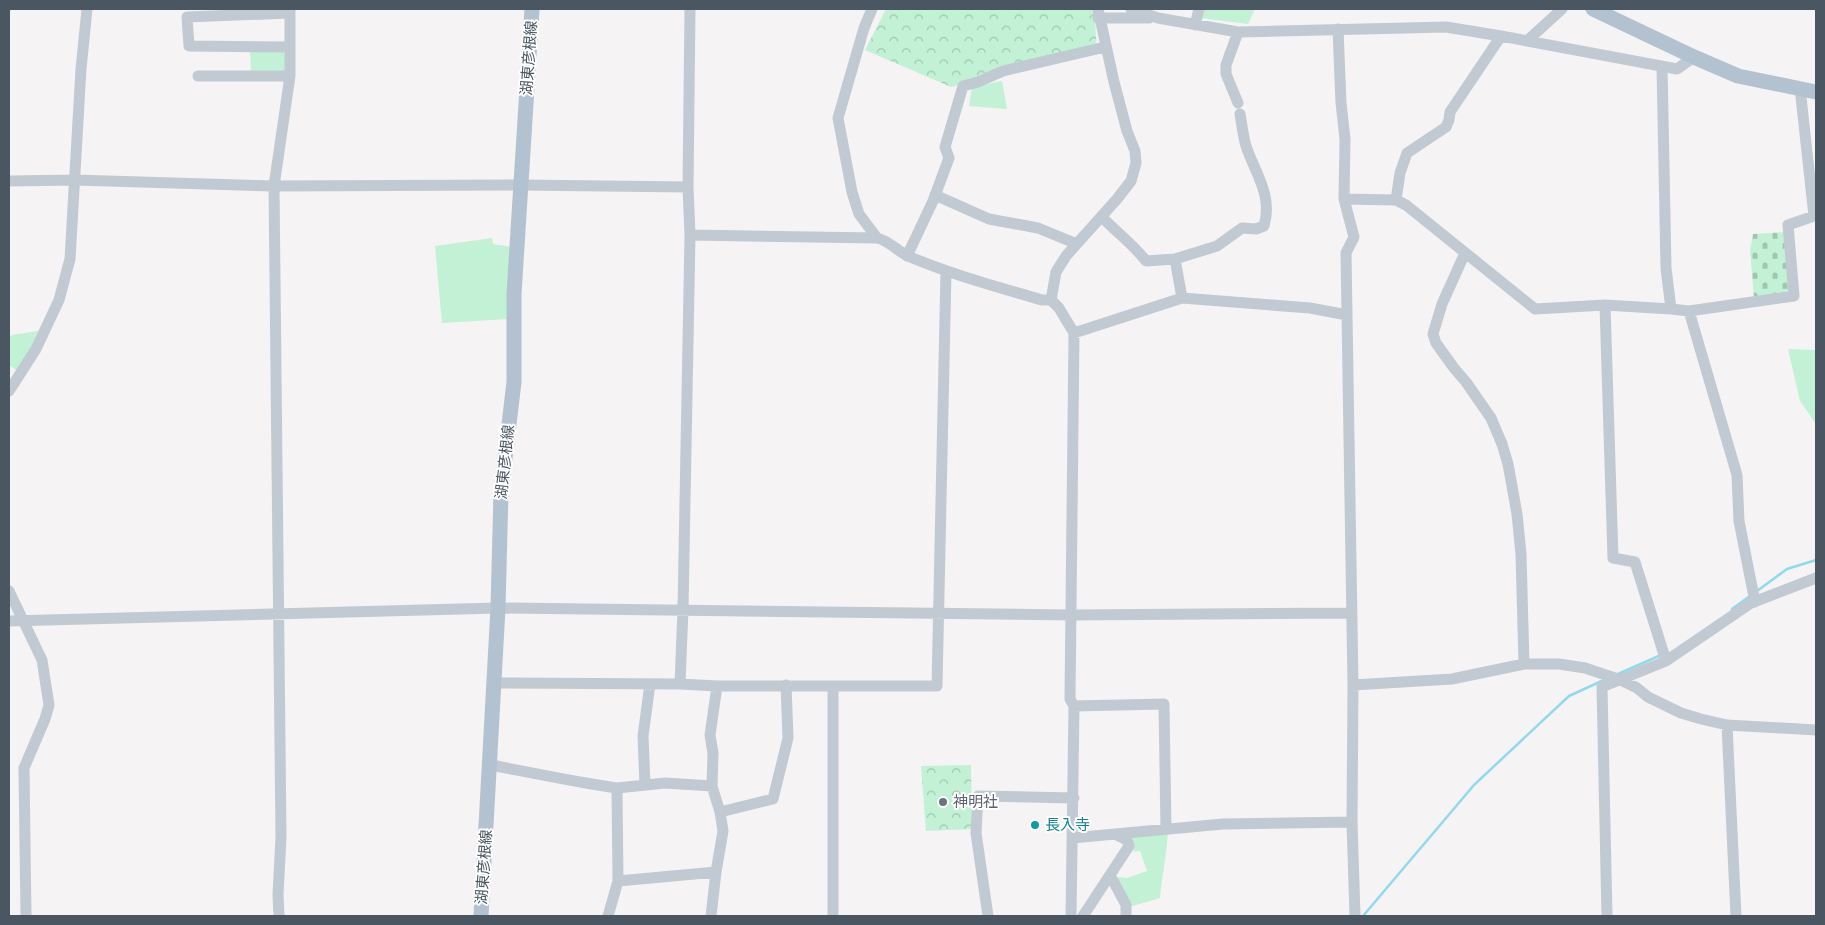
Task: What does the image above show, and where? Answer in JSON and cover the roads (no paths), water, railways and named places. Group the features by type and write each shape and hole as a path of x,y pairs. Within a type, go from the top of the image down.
{"main road":[{"name":"湖東彦根線","path":"481,916 491,765 502,492 514,382 514,294 532,9"},
{"path":"1593,9 1738,76 1816,92"}],"street":[{"path":"9,391 36,349 58,300 70,259 86,9"},
{"path":"680,684 690,235 688,187 690,9"},
{"path":"872,9 864,28 838,118 852,192 859,214 877,238"},
{"path":"1131,9 1158,18"},
{"path":"1196,25 1199,9"},
{"path":"1527,41 1562,9"},
{"path":"280,916 278,895 281,837 274,186 290,76 290,47 290,11 187,17 189,46 290,47"},
{"path":"1051,300 1056,272 1066,256 1102,217 1131,181 1136,163 1136,151 1127,131 1098,13 1158,18 1238,32 1446,27 1677,69 1694,57"},
{"path":"1338,29 1341,103 1345,139 1344,199 1354,237 1346,253 1353,684 1352,822 1355,916"},
{"path":"1102,217 1115,231 1134,245 1146,261 1175,259 1217,246 1242,228 1256,229 1264,226 1266,195 1246,146 1239,109 1226,74 1226,65 1238,32"},
{"path":"1396,200 1400,173 1407,153 1446,127 1450,120 1450,112 1501,36"},
{"path":"907,256 935,195 949,158 945,146 962,86 978,82 1004,71 1105,47"},
{"path":"1662,66 1666,268 1671,309"},
{"path":"198,76 290,76"},
{"path":"1344,199 1396,200 1406,205 1535,309 1605,305 1689,311 1794,296 1788,225 1814,216 1800,88"},
{"path":"9,181 75,180 274,186 520,185 688,187"},
{"path":"935,195 989,219 1038,228 1077,244"},
{"path":"690,235 884,239 907,256 1042,300 1051,300 1060,308 1074,333 1070,699 1074,706 1074,798 1071,916"},
{"path":"1465,253 1442,304 1433,334 1436,343 1491,418 1508,464 1517,514 1521,554 1524,664"},
{"path":"1175,259 1182,298"},
{"path":"493,683 937,686 946,270"},
{"path":"1074,333 1182,298 1310,308 1347,315"},
{"path":"1605,305 1613,558 1635,562 1665,657"},
{"path":"1689,311 1737,475 1739,521 1755,602"},
{"path":"1607,916 1602,687 1621,680 1695,643 1727,619 1755,602 1816,578"},
{"path":"9,591 42,660 49,705 45,720 24,768 26,916"},
{"path":"9,621 278,612 498,608 1071,615 1351,613"},
{"path":"1353,684 1452,679 1524,664 1558,664 1585,668 1605,674 1638,688 1648,697 1681,713 1727,725 1816,730"},
{"path":"645,785 643,736 650,684"},
{"path":"720,812 773,799 788,738 786,685"},
{"path":"711,916 723,832 720,812 712,786 713,753 710,735 717,686"},
{"path":"833,686 833,916"},
{"path":"1074,706 1164,704 1166,829"},
{"path":"1727,725 1736,916"},
{"path":"491,765 548,775 579,783 617,788 665,782 712,786"},
{"path":"608,916 618,882 617,788"},
{"path":"988,916 976,833 978,796 1074,798"},
{"path":"1072,838 1223,824 1352,822"},
{"path":"1083,916 1129,846 1127,840 1115,834"},
{"path":"618,882 716,872"},
{"path":"1110,875 1126,905 1126,916"}],"waterway":[{"path":"1757,591 1787,569 1816,560"},
{"path":"1732,609 1750,596"},
{"path":"1618,674 1661,655"},
{"path":"1363,916 1474,785 1569,696 1606,679"}],"place":[{"name":"神明社","path":"943,802"},
{"name":"長入寺","path":"1035,825"}]}
